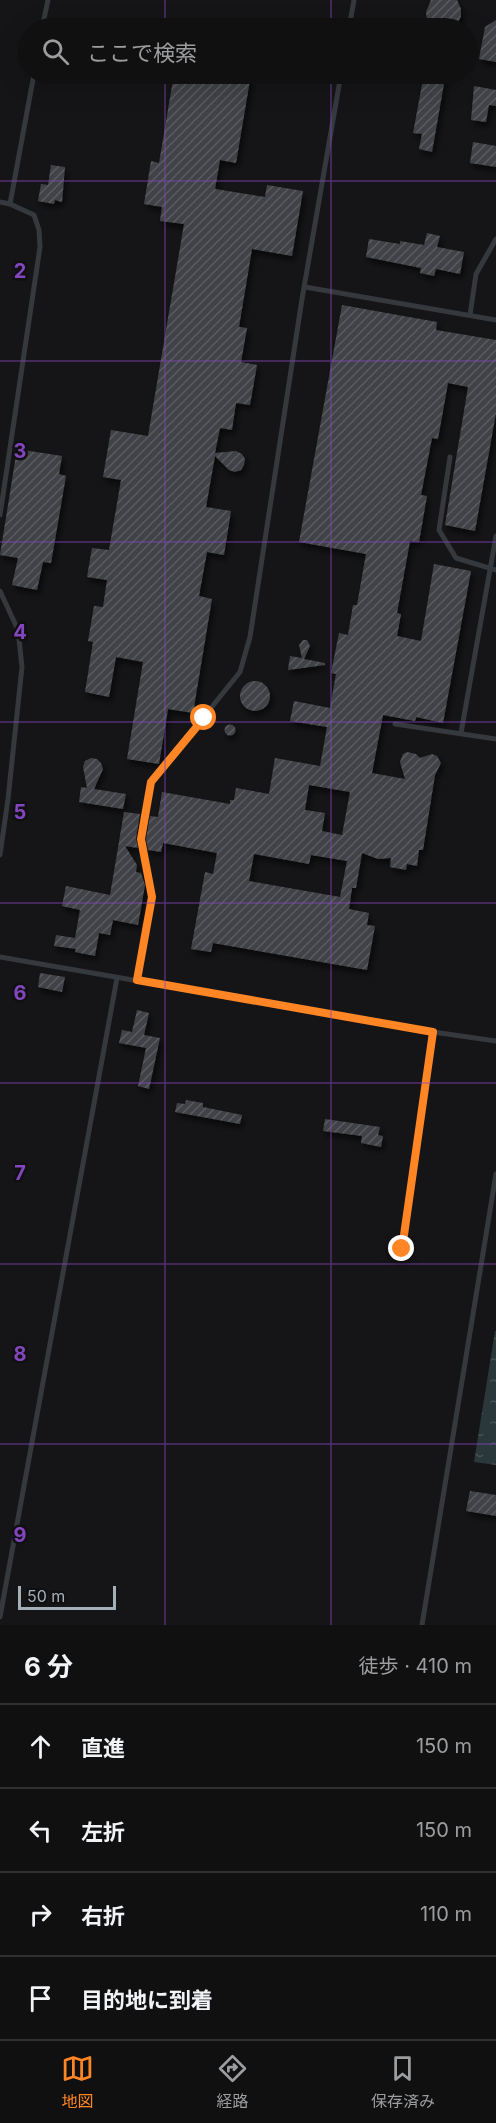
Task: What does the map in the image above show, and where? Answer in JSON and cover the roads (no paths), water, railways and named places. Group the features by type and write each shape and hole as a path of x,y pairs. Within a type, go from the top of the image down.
{"lane":[{"path":"44,18 48,0"},
{"path":"351,18 354,0"},
{"path":"10,204 32,84"},
{"path":"137,980 152,897 141,839 151,782 240,672 250,637 339,84"},
{"path":"0,202 34,215 39,230 40,247 0,515"},
{"path":"470,315 476,274 496,239"},
{"path":"305,287 496,320"},
{"path":"450,457 439,530 456,558 493,569"},
{"path":"461,733 493,569 496,536"},
{"path":"0,591 18,630 22,667 0,855"},
{"path":"395,724 496,740"},
{"path":"0,957 496,1041"},
{"path":"0,1617 117,978"},
{"path":"402,1249 433,1032"},
{"path":"422,1625 496,1174"}],"water":[{"path":"496,1331 496,1465 474,1462"}]}
